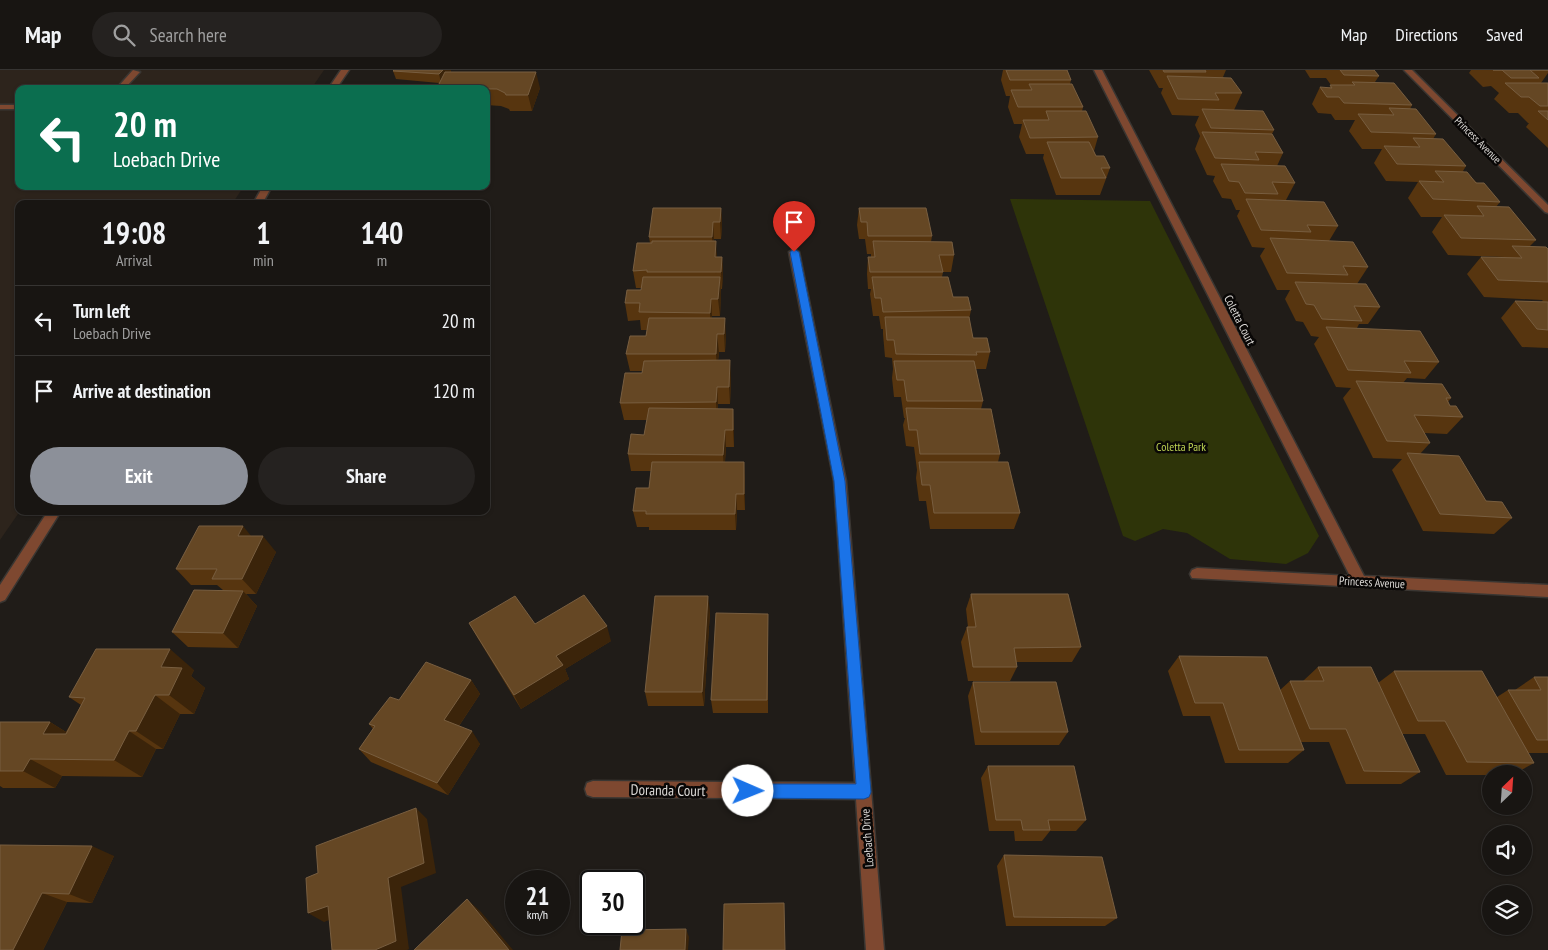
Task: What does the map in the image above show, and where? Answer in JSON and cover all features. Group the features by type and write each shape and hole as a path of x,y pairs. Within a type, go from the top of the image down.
{"street":[{"path":"335,85 344,70"},
{"name":"Coletta Court","path":"1098,70 1360,582"},
{"name":"Princess Avenue","path":"1408,70 1548,210"},
{"path":"124,85 136,72"},
{"path":"0,107 15,107"},
{"name":"Loebach Drive","path":"794,252 840,481 875,950"},
{"path":"0,596 52,515"},
{"name":"Princess Avenue","path":"1197,574 1548,591"},
{"name":"Doranda Court","path":"592,789 864,792"}],"shaded area":[{"path":"0,70 324,70 314,85 15,85 15,190 241,190 235,200 15,200 15,515 17,515 0,540"}],"green space":[{"name":"Coletta Park","path":"1010,199 1150,201 1319,536 1308,553 1286,564 1230,559 1187,533 1163,529 1135,541 1123,536"}],"building":[{"path":"394,70 443,70 439,74"},
{"path":"1006,70 1067,70 1071,80 1010,80"},
{"path":"1163,70 1205,70 1206,72 1164,72"},
{"path":"1340,70 1374,70 1379,76 1344,75"},
{"path":"1502,70 1530,70 1539,78 1511,78"},
{"path":"445,72 536,72 528,95 506,95 497,89 490,89 490,85 438,85"},
{"path":"1167,76 1231,78 1242,93 1215,93 1219,100 1178,99"},
{"path":"1352,82 1394,83 1412,105 1344,103 1339,97 1327,97 1320,87 1332,88 1330,85 1355,85"},
{"path":"1505,83 1548,83 1548,106 1540,106 1529,97 1521,97"},
{"path":"1029,84 1072,84 1083,107 1018,107 1011,90 1032,90"},
{"path":"1389,108 1416,109 1436,134 1371,132 1358,114 1394,115"},
{"path":"1202,109 1263,111 1274,130 1211,128"},
{"path":"1046,111 1086,111 1098,137 1030,138 1023,120 1049,120"},
{"path":"1538,111 1548,111 1548,120"},
{"path":"1202,132 1272,134 1283,153 1255,152 1259,160 1215,158"},
{"path":"1413,138 1443,139 1466,166 1397,164 1384,146 1420,147"},
{"path":"1047,142 1089,142 1096,156 1104,156 1110,168 1101,168 1106,178 1061,178"},
{"path":"1221,164 1285,166 1295,183 1272,182 1278,194 1245,193 1239,182 1229,181"},
{"path":"1435,171 1467,172 1476,183 1484,183 1500,202 1433,199 1419,181 1444,182"},
{"path":"1246,199 1324,202 1338,226 1307,225 1311,232 1261,230"},
{"path":"1477,206 1509,207 1536,240 1461,238 1444,215 1484,216"},
{"path":"653,208 721,208 720,222 713,222 712,237 649,237"},
{"path":"859,208 926,208 932,236 868,236 867,222 861,222"},
{"path":"1270,238 1353,242 1368,267 1343,266 1348,275 1287,273"},
{"path":"652,241 716,241 715,257 722,257 721,272 633,271 637,243 652,243"},
{"path":"873,241 952,242 954,255 939,255 943,272 870,272 868,257 875,257"},
{"path":"1512,246 1546,247 1548,249 1548,282 1498,280 1481,257 1522,258"},
{"path":"643,277 720,277 718,299 711,299 710,313 639,312 640,303 625,303 627,290 641,290"},
{"path":"872,277 948,277 953,297 968,297 971,310 883,312 881,298 875,298"},
{"path":"1295,282 1366,284 1380,307 1354,306 1362,321 1322,319 1314,305 1306,304"},
{"path":"1515,301 1548,302 1548,330 1537,329"},
{"path":"885,317 969,317 973,338 987,338 990,352 976,352 977,355 896,354 894,340 887,340"},
{"path":"649,318 725,318 724,334 717,334 716,354 626,354 630,336 646,336"},
{"path":"1326,327 1420,331 1439,362 1404,361 1411,373 1348,370"},
{"path":"730,360 729,387 717,387 716,402 620,403 625,373 642,373 644,361"},
{"path":"894,361 974,361 983,401 907,401 904,380 897,380"},
{"path":"1356,381 1442,384 1451,398 1446,398 1450,406 1456,406 1463,417 1414,415 1430,443 1387,441"},
{"path":"649,408 733,409 733,430 725,430 723,455 628,454 631,434 644,435"},
{"path":"906,408 991,409 1000,454 920,454 917,430 909,430"},
{"path":"1407,453 1459,456 1486,501 1502,502 1512,518 1440,514"},
{"path":"652,462 744,462 744,494 736,494 735,514 646,514 646,511 633,511 636,488 649,488"},
{"path":"919,462 1008,462 1020,513 934,513 930,485 922,485"},
{"path":"199,526 243,526 238,536 263,536 242,579 212,579 217,569 176,569"},
{"path":"194,590 243,591 223,633 172,632"},
{"path":"971,594 1068,594 1081,647 1014,648 1017,667 973,667 967,627 976,627"},
{"path":"584,595 607,626 556,656 563,665 514,695 469,623 515,596 535,624"},
{"path":"655,596 708,596 702,692 645,692"},
{"path":"716,613 768,614 767,700 711,700"},
{"path":"96,649 170,649 161,667 182,668 169,695 155,695 136,731 129,731 114,760 30,759 23,771 0,771 0,722 50,722 43,734 66,734 85,698 69,697"},
{"path":"1179,656 1267,657 1304,750 1239,750 1223,703 1195,703"},
{"path":"426,662 471,680 444,720 472,731 437,783 359,749 375,726 369,724 390,697 399,700"},
{"path":"1318,667 1371,667 1420,772 1364,771 1346,729 1310,729 1290,681 1324,681"},
{"path":"1394,671 1482,671 1534,763 1467,762 1445,721 1418,721"},
{"path":"1534,677 1548,677 1548,740 1537,740 1508,690 1541,690"},
{"path":"973,682 1056,682 1068,732 981,732"},
{"path":"988,766 1074,766 1086,820 1048,820 1050,830 1023,830 1021,820 996,820"},
{"path":"416,808 424,863 388,878 396,941 375,950 332,950 328,906 308,913 306,878 318,873 316,846"},
{"path":"0,845 92,846 69,894 42,893 13,950 0,950"},
{"path":"1004,855 1102,857 1117,918 1014,917"},
{"path":"467,899 509,950 414,950"},
{"path":"784,903 785,950 723,950 724,904"},
{"path":"686,929 685,950 620,950 622,935 645,935 645,930"}],"route":[{"path":"748,791 864,792 840,481 794,252"}]}
